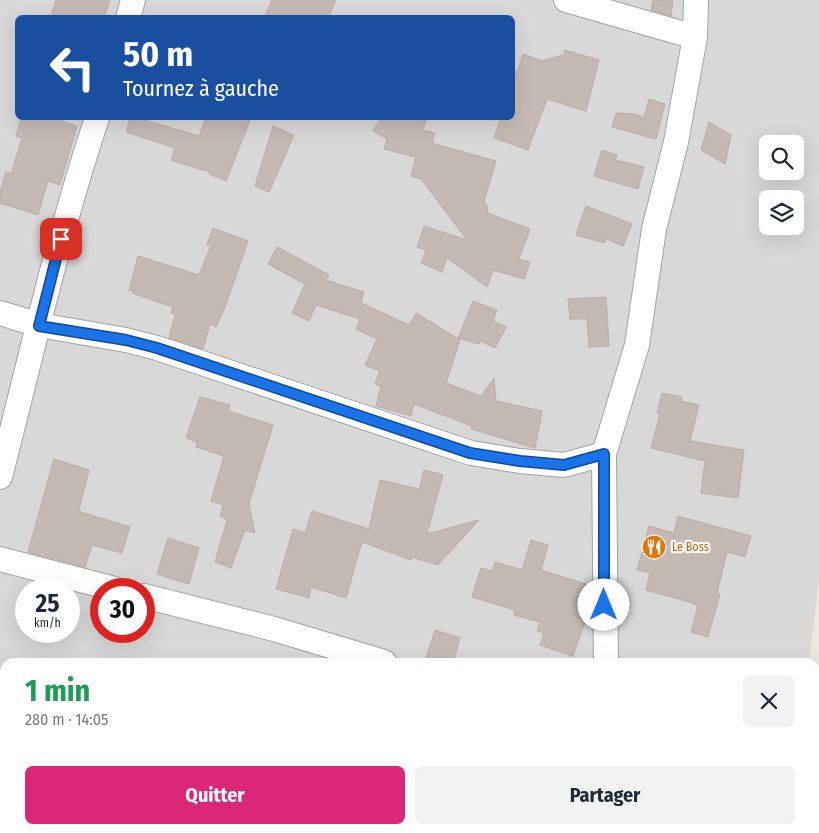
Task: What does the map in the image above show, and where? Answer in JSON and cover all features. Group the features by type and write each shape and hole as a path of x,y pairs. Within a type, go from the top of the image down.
{"street":[{"path":"129,15 133,0"},
{"path":"566,0 695,37"},
{"path":"606,658 604,454 637,345 654,228 676,142 695,37 696,0"},
{"path":"0,477 61,239 84,156 96,120"},
{"path":"0,313 39,326 126,340 157,348 470,453 520,461 564,465 604,454"},
{"path":"0,559 90,582"},
{"path":"155,599 274,630 370,658"}],"shaded area":[{"path":"0,0 819,0 819,580 809,658 0,658"}],"building":[{"path":"56,0 110,0 105,15 51,15"},
{"path":"272,0 336,0 329,15 265,15"},
{"path":"653,0 673,0 671,16 651,10"},
{"path":"565,50 599,60 586,111 547,99 528,150 494,138 500,120 515,120 515,71 517,72 523,54 542,61 563,55"},
{"path":"649,99 665,104 656,139 612,127 616,113 644,117"},
{"path":"20,120 58,120 77,126 60,185 48,181 38,215 0,203 0,192 6,172 11,174 22,138 16,136"},
{"path":"129,120 145,120 199,136 205,120 250,120 226,181 209,174 210,172 171,160 175,148 126,132"},
{"path":"380,120 426,120 423,130 435,133 432,143 496,161 484,201 488,213 530,229 519,259 530,262 524,279 493,270 487,287 447,258 442,272 421,263 426,250 417,247 424,226 467,240 421,179 411,176 416,157 384,149 387,139 373,131"},
{"path":"709,122 731,135 725,164 701,150"},
{"path":"273,126 294,135 269,192 255,186"},
{"path":"602,150 617,155 615,160 644,167 638,189 594,176"},
{"path":"586,206 632,224 623,246 606,239 605,243 576,235"},
{"path":"213,228 248,241 226,305 216,327 210,324 203,349 169,338 175,314 171,313 173,307 132,293 133,291 129,290 138,256 199,275 211,246 207,244"},
{"path":"277,247 329,275 326,280 364,292 361,303 409,325 416,313 460,340 446,383 481,396 494,378 496,401 542,411 535,448 471,429 472,426 414,404 411,416 376,406 381,386 375,384 380,371 365,365 377,339 356,329 360,319 316,305 309,321 292,313 305,284 268,264"},
{"path":"606,297 609,346 589,347 587,319 570,319 568,299"},
{"path":"473,301 497,310 493,321 506,327 495,348 480,341 479,344 458,338"},
{"path":"662,393 682,397 681,401 699,405 690,441 744,450 738,498 701,493 705,461 651,448 660,414 657,413"},
{"path":"200,397 230,405 228,411 273,425 249,504 255,533 245,530 231,568 215,562 227,520 220,516 223,505 211,501 224,456 196,447 197,442 186,438"},
{"path":"54,459 89,470 79,510 130,527 122,553 92,545 85,567 28,552"},
{"path":"424,470 443,475 427,534 479,520 438,565 412,557 411,560 362,542 346,598 311,587 309,598 276,589 293,529 305,533 312,511 369,529 380,480 419,489"},
{"path":"678,516 751,536 745,557 727,552 717,593 720,594 708,637 691,632 698,606 646,590 650,573 637,570 649,526 674,533"},
{"path":"168,538 199,548 189,584 157,574"},
{"path":"531,540 548,545 541,570 592,586 592,602 573,656 540,645 544,633 537,631 540,622 514,615 515,610 472,597 481,568 492,571 495,562 522,570"},
{"path":"435,630 460,638 454,658 426,658"}],"place":[{"name":"Le Boss","path":"654,547"}],"route":[{"path":"61,239 39,326 126,340 157,348 470,453 520,461 564,465 604,454 604,605"}]}
